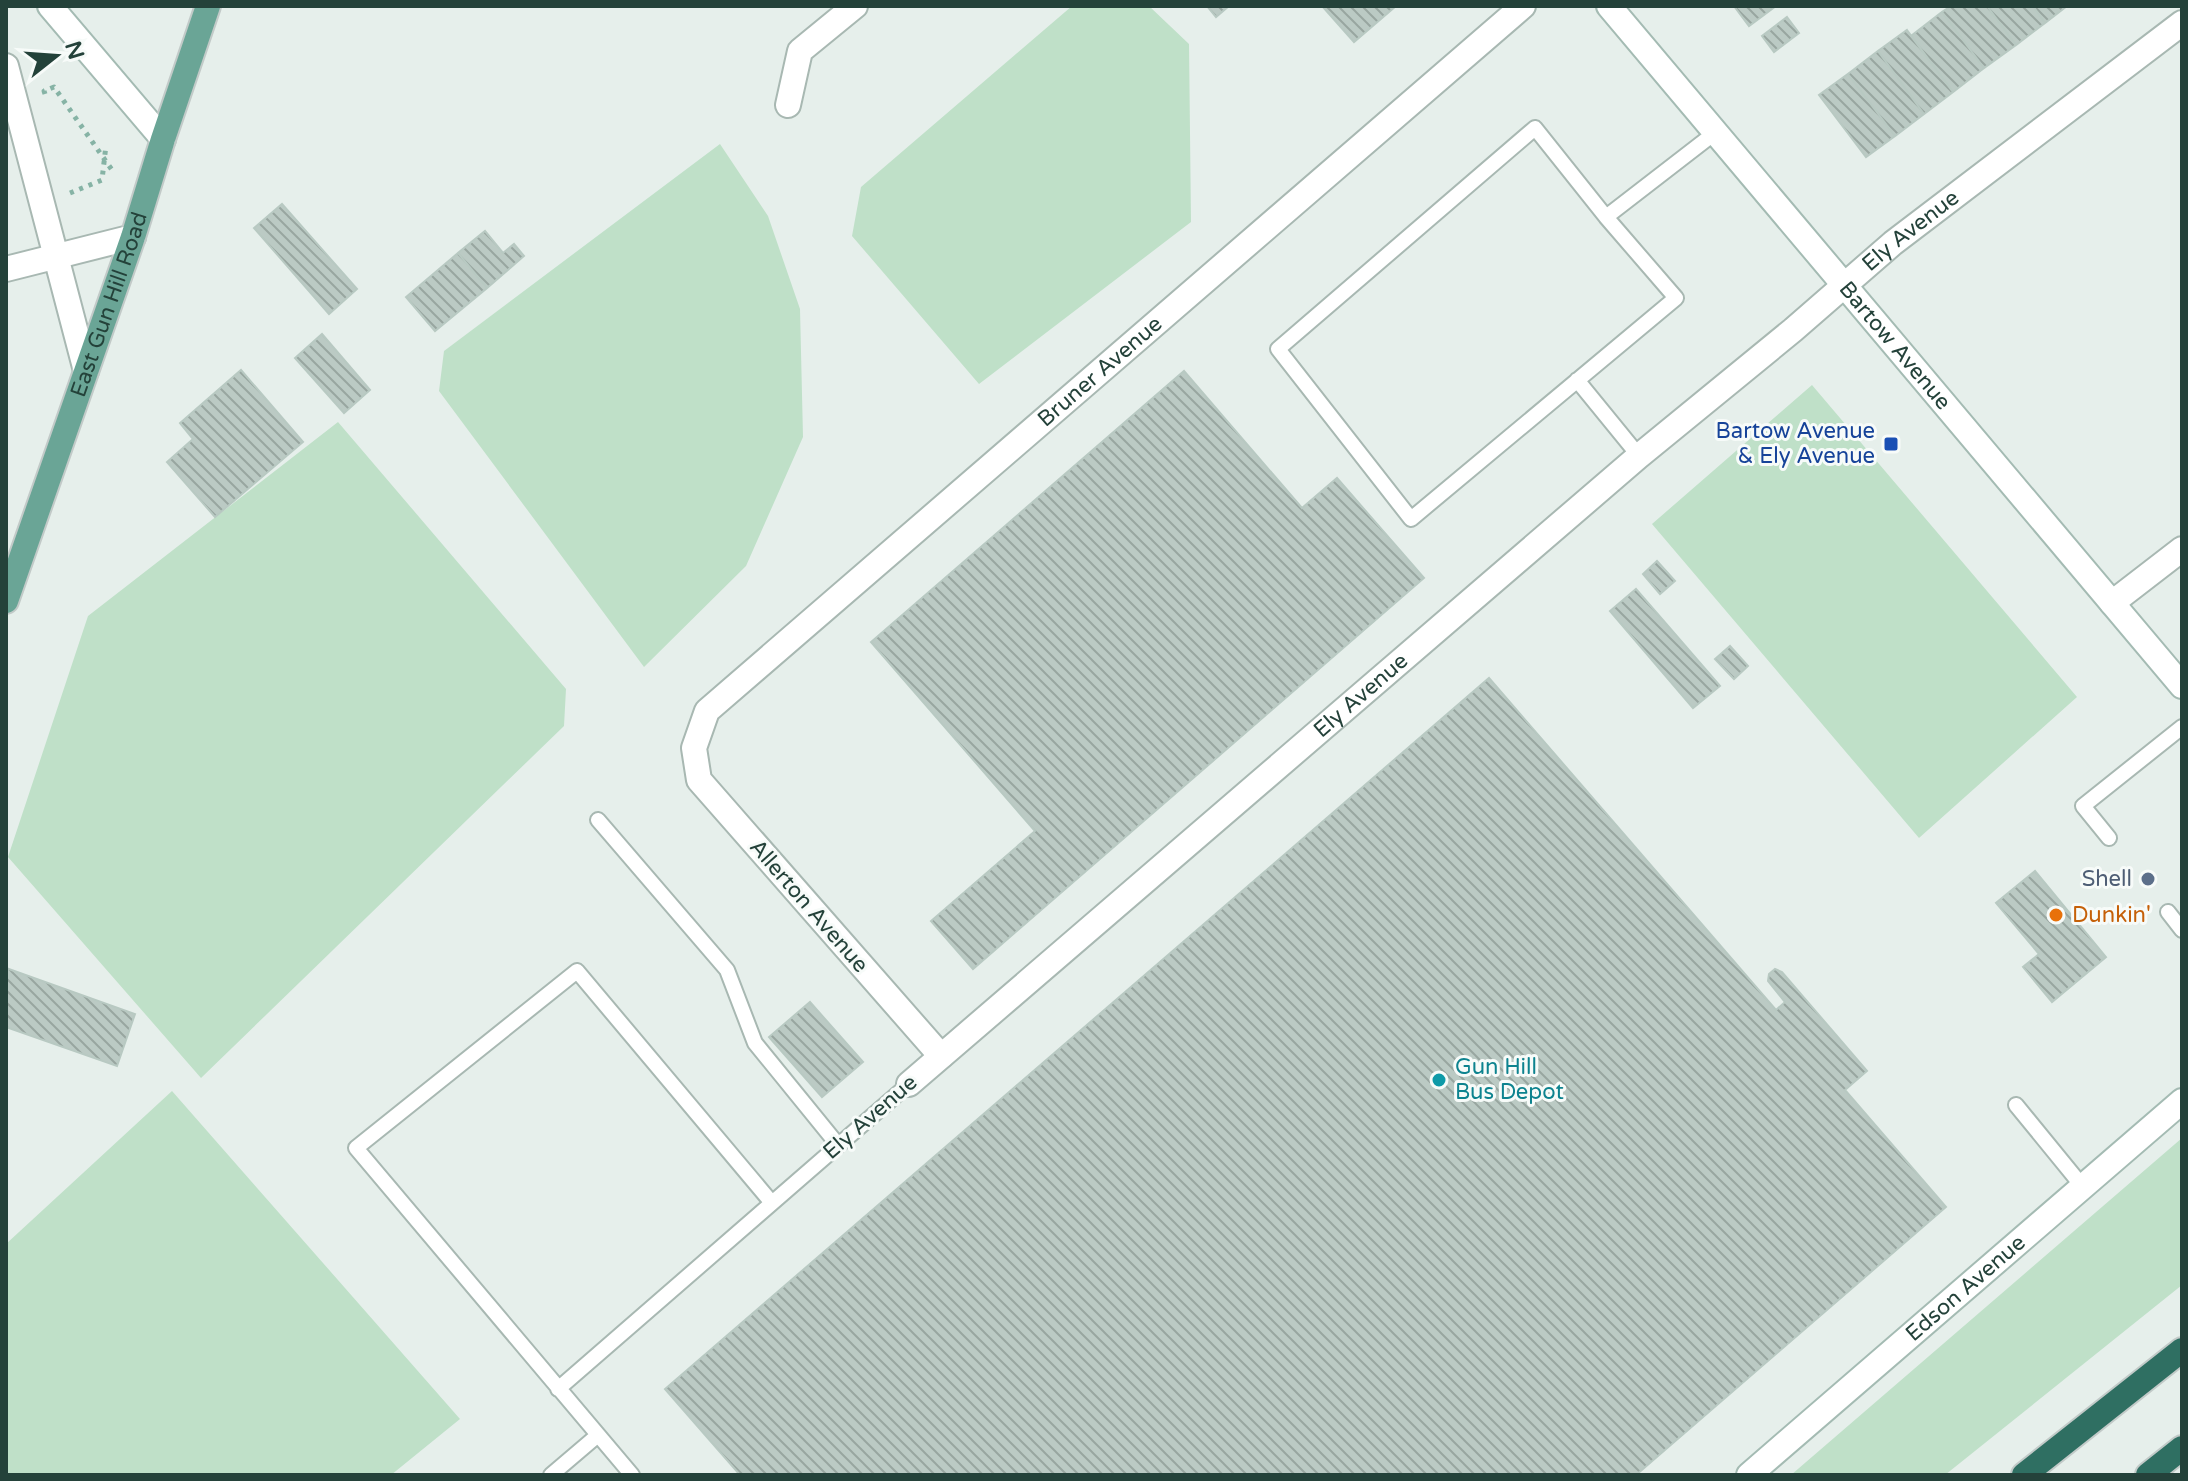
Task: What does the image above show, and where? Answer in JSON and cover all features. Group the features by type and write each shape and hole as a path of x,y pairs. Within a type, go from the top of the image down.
{"highway":[{"path":"2024,1475 2182,1350"},
{"path":"2148,1475 2182,1448"}],"main road":[{"name":"East Gun Hill Road","path":"6,601 133,237 208,6"}],"street":[{"path":"50,6 163,139"},
{"path":"788,105 800,51 855,6"},
{"name":"Bruner Avenue","path":"694,748 707,711 1523,6"},
{"name":"Bartow Avenue","path":"1609,6 2182,686"},
{"name":"Ely Avenue","path":"909,1084 1639,456 1893,243 2182,23"},
{"path":"6,66 86,371"},
{"path":"6,269 133,237"},
{"path":"2112,603 2182,549"},
{"name":"Allerton Avenue","path":"694,748 699,780 941,1056"},
{"name":"Edson Avenue","path":"1749,1475 2182,1101"}],"lane":[{"path":"1535,128 1606,217 1676,298 1411,519 1278,349 1535,128"},
{"path":"1606,217 1716,132"},
{"path":"1577,380 1639,456"},
{"path":"2109,838 2083,806 2182,727"},
{"path":"598,820 727,970 755,1043 838,1145"},
{"path":"2168,912 2182,930"},
{"path":"632,1475 356,1148 577,971 772,1203"},
{"name":"Ely Avenue","path":"558,1389 909,1084"},
{"path":"2016,1105 2083,1187"},
{"path":"551,1475 598,1435"}],"path":[{"path":"54,87 112,170"},
{"path":"65,194 102,180 106,145"}],"green space":[{"path":"1072,6 1149,6 1189,44 1191,222 979,384 852,236 861,187"},
{"path":"720,144 768,216 800,309 803,437 746,566 644,667 439,391 444,351"},
{"path":"1812,385 2077,697 1919,838 1652,524"},
{"path":"338,422 566,689 564,726 201,1078 8,857 88,616"},
{"path":"172,1091 460,1419 391,1475 6,1475 6,1244"},
{"path":"2182,1138 2182,1285 1945,1475 1791,1475"}],"building":[{"path":"1207,6 1229,6 1216,17"},
{"path":"1322,6 1396,6 1354,42"},
{"path":"1734,6 1776,6 1749,26"},
{"path":"1951,6 1987,6 2016,45 1984,68 1942,12"},
{"path":"1987,6 2033,6 2045,23 2016,45"},
{"path":"2033,6 2067,6 2045,23"},
{"path":"1942,12 1984,68 1953,92 1911,36"},
{"path":"1787,17 1799,33 1774,52 1762,36"},
{"path":"1907,30 1953,92 1924,114 1878,51"},
{"path":"1878,51 1924,114 1895,136 1848,74"},
{"path":"1848,74 1895,136 1866,157 1819,95"},
{"path":"282,204 357,289 329,314 254,228"},
{"path":"485,231 503,253 514,244 524,256 487,288 458,253"},
{"path":"458,253 487,288 435,331 406,297"},
{"path":"322,334 370,390 344,413 295,358"},
{"path":"241,370 303,442 215,517 167,462 193,439 180,423"},
{"path":"1184,371 1302,508 1337,478 1424,578 973,969 931,921 1035,831 871,642"},
{"path":"1657,561 1675,581 1660,594 1643,574"},
{"path":"1636,589 1720,686 1693,708 1610,611"},
{"path":"1730,646 1748,666 1734,679 1715,659"},
{"name":"Gun Hill Bus Depot","path":"1489,678 1776,1010 1785,1002 1768,981 1769,974 1775,969 1782,972 1867,1071 1845,1090 1946,1207 1636,1475 740,1475 665,1389"},
{"path":"2035,871 2106,957 2052,1002 2023,967 2039,954 1996,903"},
{"path":"6,968 135,1014 117,1066 6,1027"},
{"path":"810,1002 863,1062 822,1097 769,1037"}],"place":[{"name":"Bartow Avenue & Ely Avenue","path":"1891,444"},
{"name":"Shell","path":"2148,879"},
{"name":"Dunkin'","path":"2056,915"},
{"name":"Gun Hill Bus Depot","path":"1439,1080"}]}
